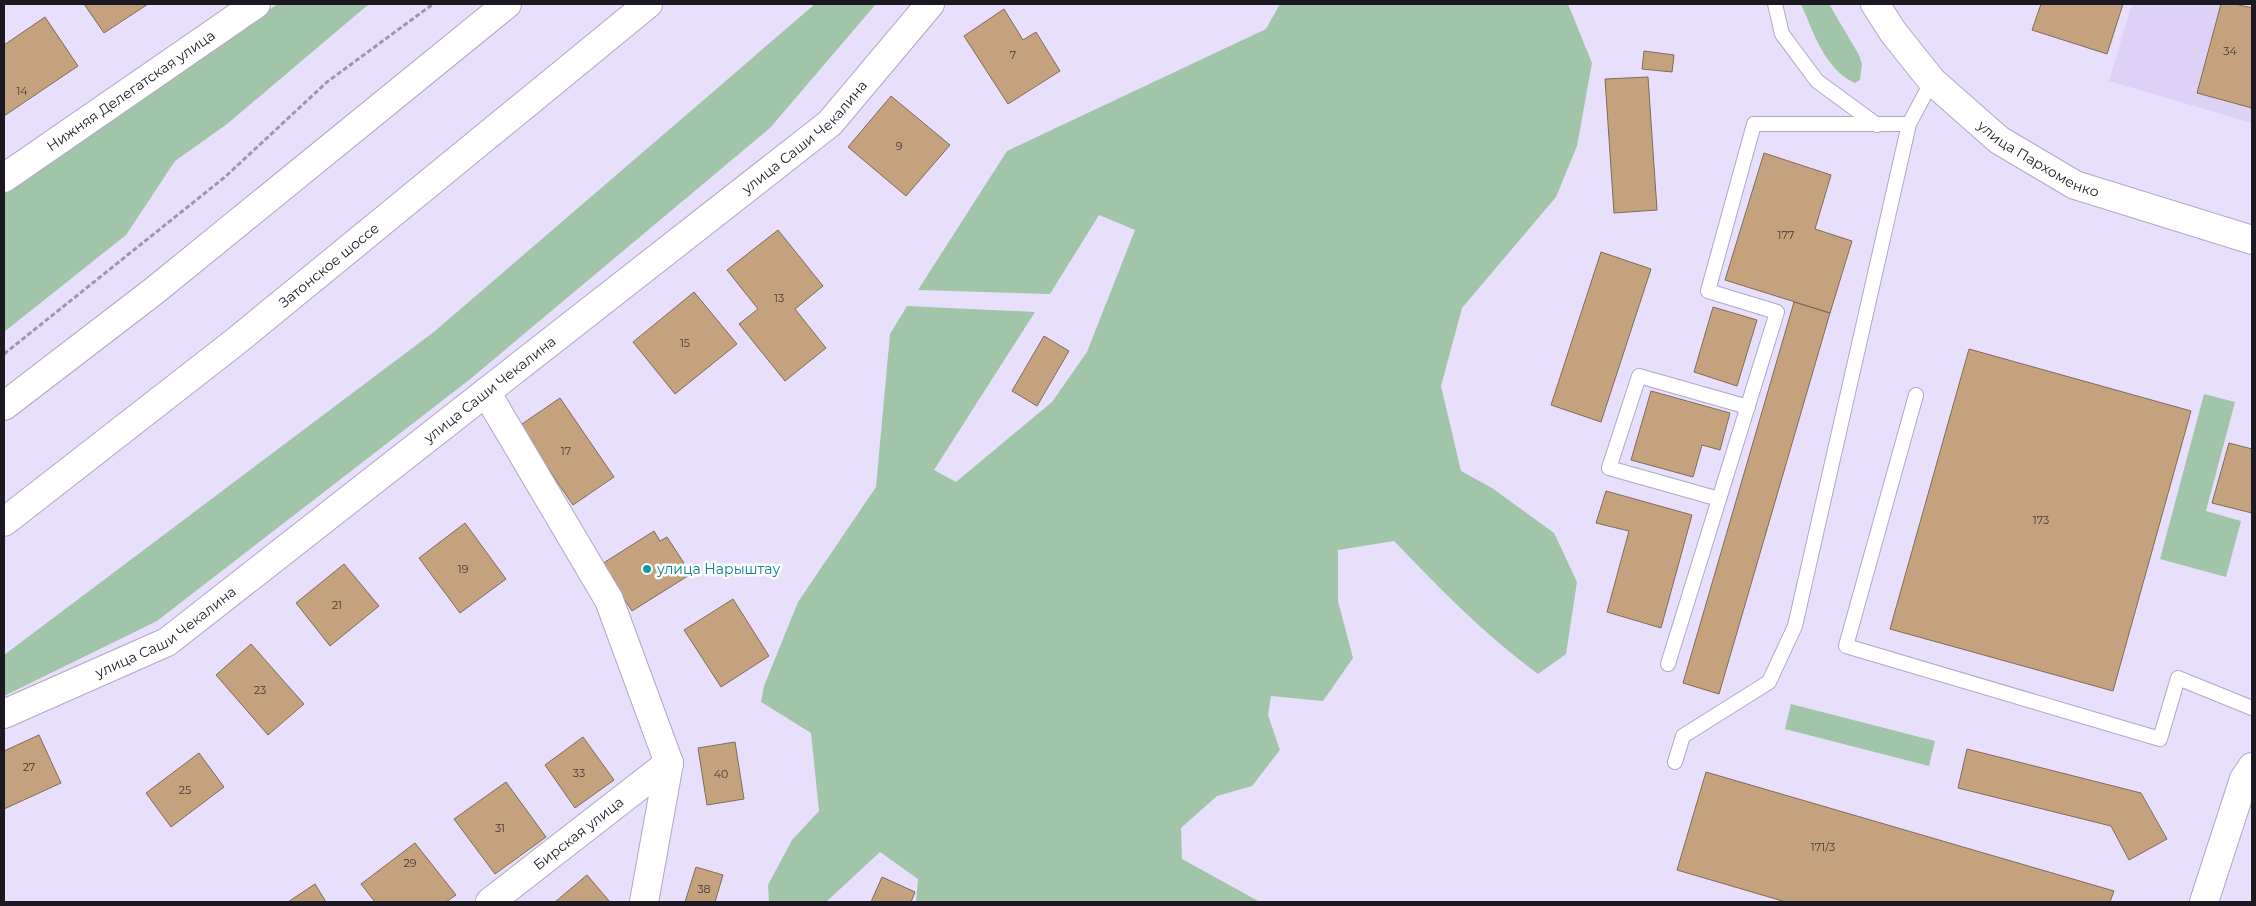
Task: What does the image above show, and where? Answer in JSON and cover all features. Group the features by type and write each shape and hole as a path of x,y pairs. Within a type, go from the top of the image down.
{"street":[{"name":"Нижняя Делегатская улица","path":"4,178 256,4"},
{"path":"4,406 154,291 507,4"},
{"name":"Затонское шоссе","path":"4,522 243,335 648,4"},
{"name":"улица Саши Чекалина","path":"4,714 167,642 830,123 930,4"},
{"name":"улица Пархоменко","path":"1875,4 1893,32 1932,81 1999,140 2074,185 2252,240"},
{"path":"486,392 609,600 669,764 644,902"},
{"name":"Бирская улица","path":"490,902 669,764"},
{"path":"2204,902 2244,778 2252,767"}],"lane":[{"path":"1775,4 1782,34 1817,81 1877,125"},
{"path":"1674,762 1683,736 1769,682 1795,626 1909,124 1932,81"},
{"path":"1668,664 1777,312 1708,292 1754,124 1909,124"},
{"path":"1719,499 1608,468 1639,376 1748,407"},
{"path":"1916,395 1846,646 2160,739 2178,678 2252,708"}],"path":[{"path":"4,354 225,177 327,82 433,4"}],"shaded area":[{"path":"2132,4 2252,4 2252,123 2109,81"}],"green space":[{"path":"278,4 369,4 227,124 175,161 126,235 4,332 4,188"},
{"path":"815,4 876,4 770,128 469,380 157,621 4,696 4,655 435,331"},
{"path":"1280,4 1568,4 1592,63 1577,146 1556,197 1462,308 1441,386 1461,471 1492,488 1554,533 1577,582 1566,654 1538,674 1481,627 1394,541 1338,550 1338,601 1353,658 1323,701 1271,696 1268,715 1280,750 1252,786 1217,796 1181,828 1182,859 1260,902 916,902 918,879 880,852 826,902 769,902 768,885 792,840 819,811 811,733 761,702 764,686 798,602 876,487 890,334 907,306 1035,312 934,470 956,482 1052,402 1087,352 1135,230 1099,215 1050,294 918,290 1007,151 1266,29"},
{"path":"1801,4 1829,4 1859,55 1862,64 1860,80 1855,83 1845,77 1828,59 1815,37"},
{"path":"2204,394 2235,402 2206,511 2241,521 2226,577 2160,559"},
{"path":"1791,704 1935,741 1929,766 1785,729"}],"building":[{"path":"84,4 148,4 104,33"},
{"path":"2041,4 2123,4 2107,54 2032,30"},
{"path":"2221,4 2235,4 2252,8 2252,108 2197,93"},
{"path":"1004,9 1023,40 1036,32 1060,71 1008,104 964,36"},
{"path":"45,17 78,66 4,116 4,45"},
{"path":"1644,51 1674,55 1672,72 1642,69"},
{"path":"1648,77 1657,210 1614,213 1605,79"},
{"path":"891,96 950,145 906,196 848,147"},
{"path":"1764,153 1831,175 1815,229 1852,241 1830,313 1725,280"},
{"path":"778,230 823,286 795,309 826,348 785,381 739,324 758,309 727,270"},
{"path":"1601,252 1651,269 1601,422 1551,405"},
{"path":"694,292 737,344 675,394 633,342"},
{"path":"1794,302 1830,313 1719,694 1683,683"},
{"path":"1713,307 1757,320 1737,386 1694,372"},
{"path":"1044,336 1069,351 1037,406 1012,391"},
{"path":"1969,349 2191,411 2113,691 1890,629"},
{"path":"1651,391 1730,413 1720,450 1702,445 1693,477 1631,460"},
{"path":"560,398 614,477 573,505 519,426"},
{"path":"2229,443 2252,449 2252,513 2212,503"},
{"path":"1606,491 1692,515 1661,628 1607,612 1629,531 1596,523"},
{"path":"465,523 506,579 460,613 419,558"},
{"name":"улица Нарыштау","path":"654,531 660,541 667,537 691,574 632,611 602,564"},
{"path":"344,564 379,606 330,646 296,603"},
{"path":"733,599 769,656 721,687 684,630"},
{"path":"251,644 304,704 268,735 216,675"},
{"path":"39,735 61,783 4,809 4,751"},
{"path":"583,737 614,780 575,808 545,765"},
{"path":"735,742 744,799 707,805 698,748"},
{"path":"1967,749 2141,793 2167,839 2129,860 2111,826 1958,788"},
{"path":"199,753 224,787 171,827 146,793"},
{"path":"1706,772 2114,891 2110,902 1786,902 1677,870"},
{"path":"506,782 546,837 495,874 454,819"},
{"path":"415,843 456,895 446,902 375,902 361,884"},
{"path":"696,867 723,875 715,902 685,902"},
{"path":"587,875 610,902 555,902"},
{"path":"882,877 915,892 911,902 871,902"},
{"path":"315,884 326,902 288,902"}],"place":[{"name":"улица Нарыштау","path":"647,569"}]}
